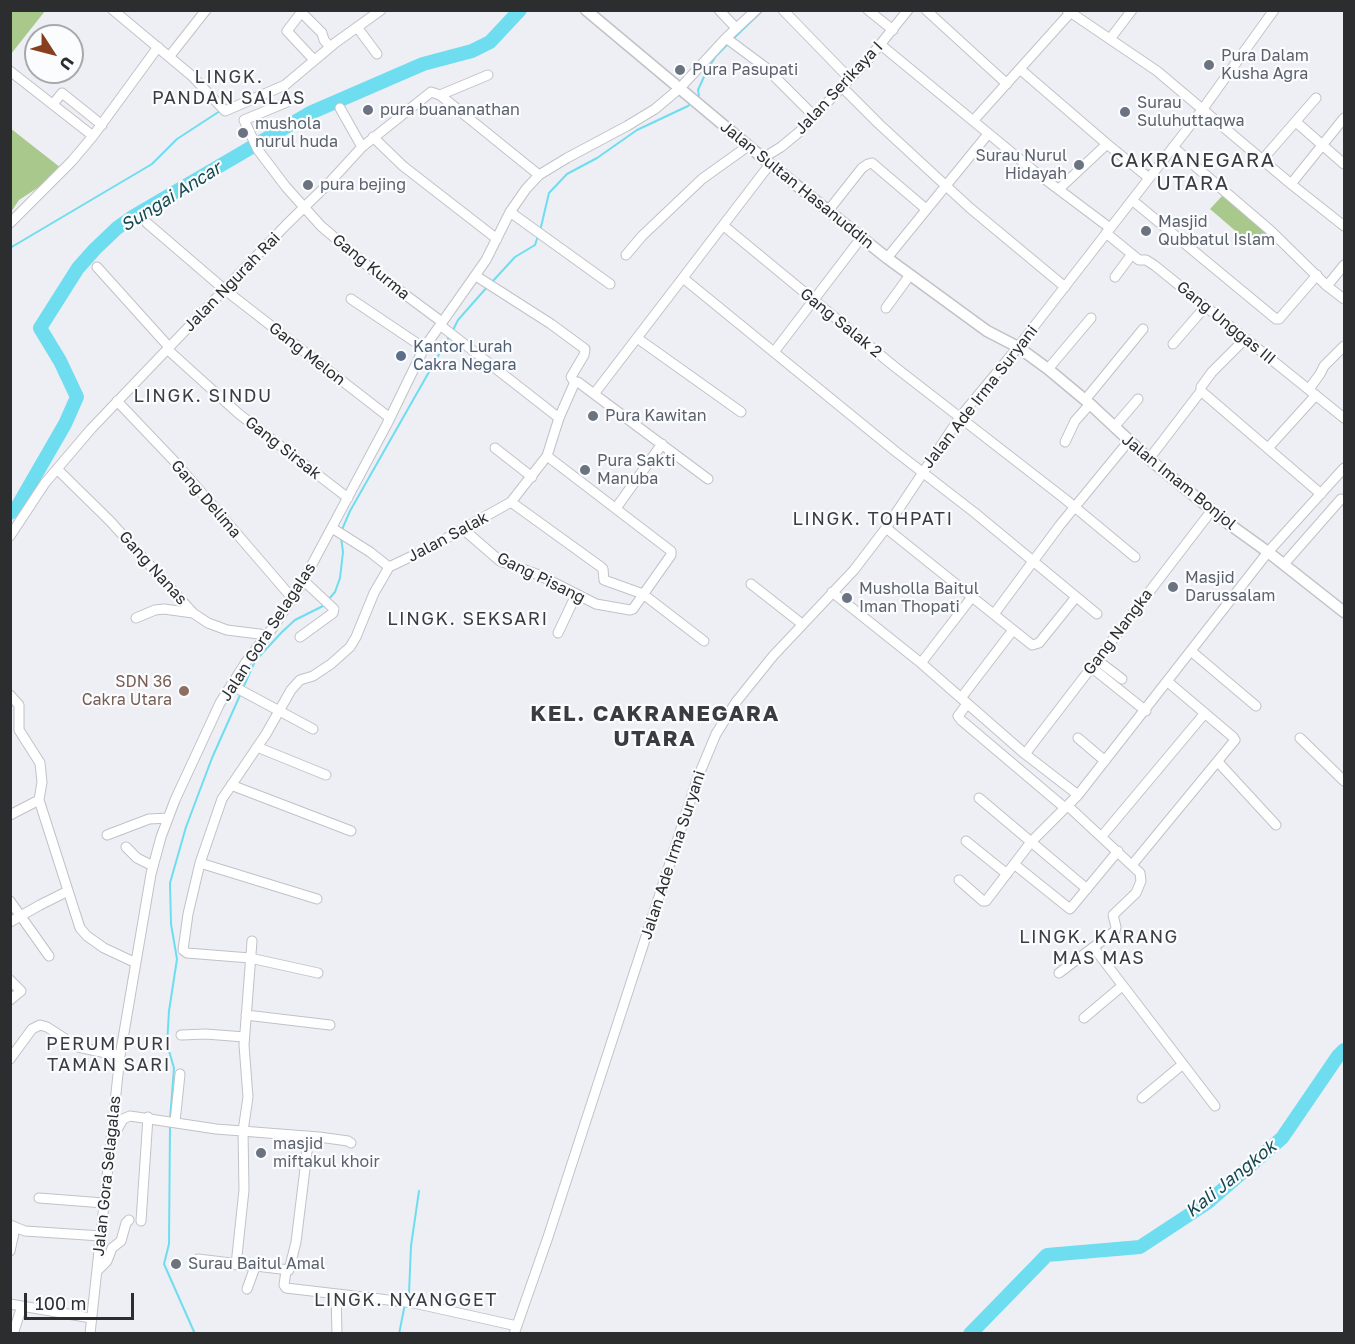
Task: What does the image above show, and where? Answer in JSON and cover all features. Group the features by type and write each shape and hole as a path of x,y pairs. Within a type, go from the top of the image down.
{"main road":[{"name":"Jalan Sultan Hasanuddin","path":"593,13 694,101 861,238 987,331 1017,347"},
{"name":"Jalan Imam Bonjol","path":"1017,347 1048,369 1087,402 1128,442 1344,612"}],"street":[{"path":"113,10 225,108 285,85 328,45 381,10"},
{"path":"169,57 206,10"},
{"path":"719,10 736,28"},
{"name":"Jalan Gora Selagalas","path":"90,1334 120,1056 153,866 168,818 213,717 238,688 254,651 293,599 338,532 348,498 424,348 480,279 510,212 539,175 627,126 680,88 756,10"},
{"path":"783,10 850,79"},
{"path":"868,10 893,30"},
{"name":"Jalan Serikaya I","path":"766,161 850,79 881,45 908,10"},
{"path":"926,10 1007,84"},
{"path":"1110,39 1131,10"},
{"name":"Jalan Ade Irma Suryani","path":"515,1330 549,1237 709,748 725,718 748,686 802,624 854,570 886,528 960,417 1065,287 1202,110 1272,11"},
{"path":"973,121 1069,12 1156,71 1344,226"},
{"path":"312,58 287,31 300,14 304,15 322,33 328,45"},
{"path":"357,27 377,54"},
{"path":"728,40 765,67 813,116"},
{"name":"Gang Unggas III","path":"881,45 987,134 1059,189 1139,260 1146,260 1154,265 1244,340 1344,418"},
{"path":"10,222 72,161 102,125 158,48"},
{"path":"1020,69 1149,178"},
{"path":"10,71 93,136"},
{"name":"Jalan Ngurah Rai","path":"10,536 35,496 117,401 372,137 431,92 440,95 488,75"},
{"path":"842,87 983,220 1065,287"},
{"path":"53,104 62,93 102,125"},
{"path":"440,95 539,175"},
{"path":"1262,160 1316,98"},
{"name":"Gang Kurma","path":"287,102 244,120 257,148 286,187 321,226 348,250 560,418"},
{"path":"340,108 362,147"},
{"path":"1291,184 1344,118"},
{"path":"1296,122 1344,164"},
{"path":"887,258 987,134"},
{"path":"372,137 403,166 497,239"},
{"path":"1059,189 1107,144"},
{"path":"626,255 642,236 702,179 748,146"},
{"path":"1173,147 1271,231 1327,286 1344,299"},
{"path":"594,394 724,226 766,161"},
{"path":"828,211 862,168 868,164 872,164 926,209"},
{"path":"1132,200 1277,319 1317,276"},
{"path":"510,212 610,284"},
{"name":"Gang Melon","path":"147,223 225,290 390,418"},
{"name":"Gang Salak 2","path":"724,226 812,300 1135,557"},
{"path":"774,352 861,238"},
{"path":"1115,277 1132,254"},
{"path":"1327,286 1344,266"},
{"name":"Gang Sirsak","path":"97,267 168,348 239,414 348,498"},
{"path":"886,308 910,275"},
{"path":"682,278 1097,614"},
{"name":"Jalan Salak","path":"250,958 188,953 183,950 182,946 200,862 216,813 231,785 296,684 325,669 350,646 377,586 389,567 511,502 547,456 575,383 571,377 585,349 551,324 480,279"},
{"path":"351,299 424,348"},
{"path":"1173,344 1204,307"},
{"path":"1048,369 1091,318"},
{"path":"1065,442 1087,402 1143,329"},
{"path":"638,338 741,412"},
{"path":"1149,459 1201,391 1201,387 1212,372 1244,340"},
{"path":"1269,447 1313,392 1324,366 1344,346"},
{"path":"575,383 578,382 708,479"},
{"path":"1201,391 1321,494"},
{"path":"1113,427 1138,399"},
{"name":"Gang Delima","path":"117,401 176,464 293,599"},
{"path":"994,614 1033,561 1128,442"},
{"path":"616,508 662,444"},
{"path":"495,448 532,477"},
{"path":"547,456 670,549 672,552 670,557 643,594"},
{"name":"Gang Nanas","path":"57,469 110,521 193,613 208,623 227,630 267,635"},
{"path":"959,880 985,901 1032,842 1078,795 1105,762 1268,552 1321,494 1342,475"},
{"path":"1284,564 1341,499"},
{"path":"511,502 601,567 604,580 643,594 704,641"},
{"name":"Gang Nangka","path":"1025,754 1212,510"},
{"path":"886,528 1030,645 1036,645 1076,597"},
{"name":"Gang Pisang","path":"463,529 500,561 538,574 596,604 633,609 643,594"},
{"path":"338,532 389,567"},
{"path":"300,637 334,609 304,581"},
{"path":"751,584 802,624"},
{"path":"832,592 921,663 1025,754 1078,795"},
{"path":"558,633 576,595"},
{"path":"921,663 972,597"},
{"path":"136,618 155,610 164,609 193,613"},
{"path":"1013,630 964,701 958,716 960,720 1102,836 1140,873 1139,887 1113,915 1117,928 1115,931 1059,974"},
{"path":"1191,651 1256,706"},
{"path":"1094,664 1122,679"},
{"path":"1094,664 1146,711"},
{"path":"1132,865 1234,743 1235,738 1168,682"},
{"path":"238,688 313,729"},
{"path":"10,695 19,705 19,730 40,763 42,782 39,800 80,928 84,934 104,948 136,963"},
{"path":"1102,836 1205,712"},
{"path":"1078,738 1105,762"},
{"path":"1300,738 1344,781"},
{"path":"257,747 326,775"},
{"path":"1218,762 1276,825"},
{"path":"231,785 351,831"},
{"path":"979,798 1087,889"},
{"path":"10,814 39,800"},
{"path":"107,836 149,819 168,818"},
{"path":"966,840 1007,874"},
{"path":"126,847 142,861 153,866"},
{"path":"1014,864 1068,909 1118,851"},
{"path":"200,862 317,899"},
{"path":"10,922 68,891"},
{"path":"10,901 49,956"},
{"path":"236,1265 244,1190 243,1131 248,1097 244,1037 252,941"},
{"path":"1094,948 1215,1106"},
{"path":"250,958 318,973"},
{"path":"10,980 21,991 10,1000"},
{"path":"1083,1018 1122,986"},
{"path":"246,1016 330,1025"},
{"path":"10,1059 32,1029 40,1025 78,1047 120,1056"},
{"path":"181,1035 244,1037"},
{"path":"1142,1098 1183,1064"},
{"path":"175,1122 180,1074"},
{"path":"111,1141 125,1117 148,1117 216,1129 309,1136 347,1140 351,1143"},
{"path":"141,1221 148,1117"},
{"path":"309,1136 296,1242 291,1267 286,1271 284,1285 286,1288 414,1302 515,1330"},
{"path":"39,1198 104,1203"},
{"path":"97,1271 107,1261 112,1248 121,1241 129,1220"},
{"path":"10,1251 13,1227 26,1231 101,1236"},
{"path":"198,1259 286,1271"},
{"path":"247,1289 255,1267"},
{"path":"336,1294 337,1334"},
{"path":"10,1304 91,1318"},
{"path":"13,1334 22,1306"}],"green space":[{"path":"10,11 45,11 35,24 24,24 24,38 11,54"},
{"path":"10,128 61,168 51,179 19,200 11,212"},
{"path":"1223,195 1268,231 1253,246 1210,209"}],"waterway":[{"name":"Sungai Ancar","path":"10,513 16,509 65,424 77,397 60,361 40,328 78,268 95,249 117,228 134,216 310,113 423,64 472,51 490,42 520,10"},
{"path":"733,39 763,10"},
{"path":"696,98 699,96 698,90 707,70 716,56 729,43"},
{"path":"540,231 549,193 567,174 597,158 637,130 692,102"},
{"path":"10,248 152,164 177,139 220,111"},
{"path":"492,282 515,257 535,245 538,236"},
{"path":"453,330 458,320 488,286"},
{"path":"341,532 350,511 450,335"},
{"path":"328,600 335,592 340,578 343,552 341,537"},
{"path":"243,688 255,661 282,632 295,620 325,605"},
{"path":"170,1119 174,1068 167,1044 169,1011 177,959 171,924 170,883 186,827 212,758 241,693"},
{"name":"Kali Jangkok","path":"970,1334 1047,1255 1140,1247 1207,1203 1282,1138 1344,1050"},
{"path":"170,1125 169,1244 164,1264 195,1334"},
{"path":"406,1298 409,1293 411,1246 419,1191"},
{"path":"399,1334 405,1304"}],"place":[{"name":"Pura Dalam Kusha Agra","path":"1209,65"},
{"name":"Pura Pasupati","path":"680,70"},
{"name":"pura buananathan","path":"368,110"},
{"name":"Surau Suluhuttaqwa","path":"1125,112"},
{"name":"mushola nurul huda","path":"243,133"},
{"name":"Surau Nurul Hidayah","path":"1079,165"},
{"name":"pura bejing","path":"308,185"},
{"name":"Masjid Qubbatul Islam","path":"1146,231"},
{"name":"Kantor Lurah Cakra Negara","path":"401,356"},
{"name":"Pura Kawitan","path":"593,416"},
{"name":"Pura Sakti Manuba","path":"585,470"},
{"name":"Masjid Darussalam","path":"1173,587"},
{"name":"Musholla Baitul Iman Thopati","path":"847,598"},
{"name":"SDN 36 Cakra Utara","path":"184,691"},
{"name":"masjid miftakul khoir","path":"261,1153"},
{"name":"Surau Baitul Amal","path":"176,1264"}],"district":[{"name":"LINGK. PANDAN SALAS","path":"229,88"},
{"name":"CAKRANEGARA UTARA","path":"1193,172"},
{"name":"LINGK. SINDU","path":"203,396"},
{"name":"LINGK. TOHPATI","path":"873,519"},
{"name":"LINGK. SEKSARI","path":"468,619"},
{"name":"KEL. CAKRANEGARA UTARA","path":"655,726"},
{"name":"LINGK. KARANG MAS MAS","path":"1099,947"},
{"name":"PERUM PURI TAMAN SARI","path":"109,1054"},
{"name":"LINGK. NYANGGET","path":"406,1300"}]}
